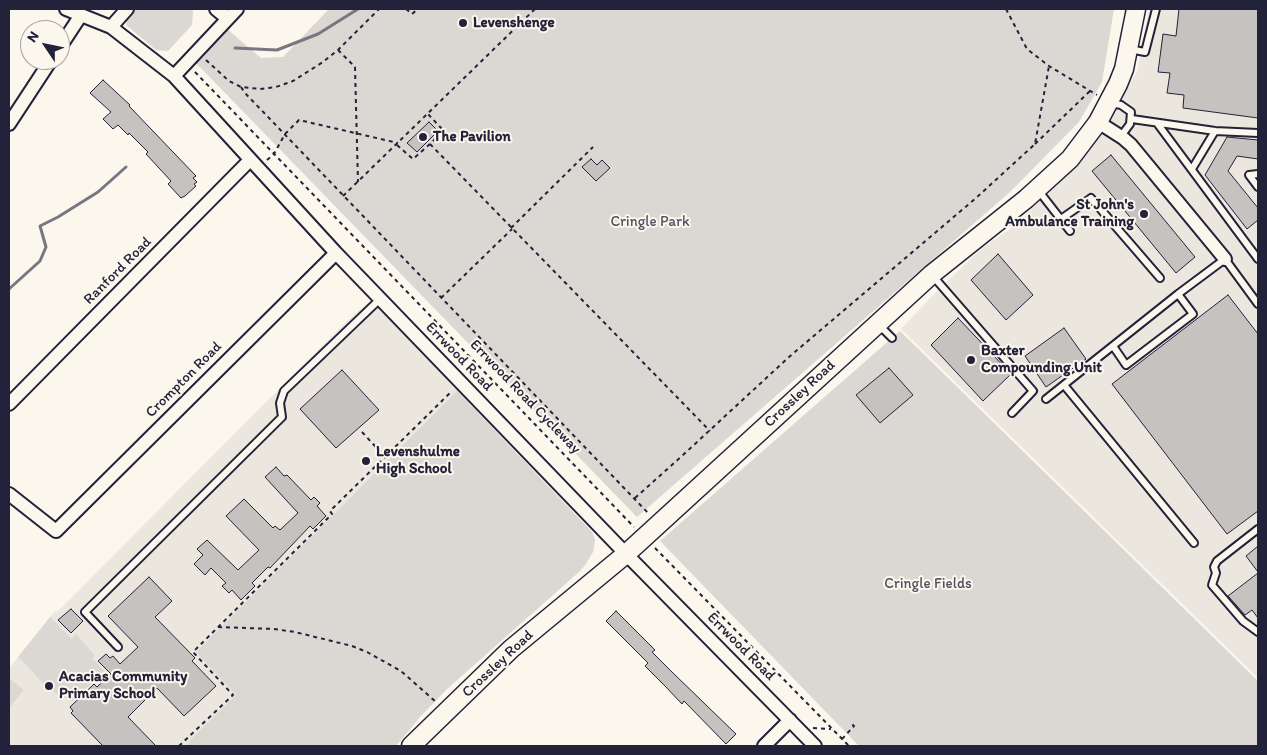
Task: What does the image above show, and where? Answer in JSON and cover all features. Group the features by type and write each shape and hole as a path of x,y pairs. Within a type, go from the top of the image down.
{"street":[{"name":"Errwood Road","path":"66,9 111,28 174,76 254,165 380,299 626,554 815,746"},
{"path":"111,28 127,9"},
{"path":"174,76 232,13 216,9"},
{"name":"Crossley Road","path":"411,746 511,649 626,554 932,274 1037,189 1070,159 1098,122 1110,102 1124,69 1136,9"},
{"path":"70,32 81,15"},
{"path":"9,124 44,70"},
{"path":"1098,122 1121,136 1131,146 1226,260"},
{"name":"Ranford Road","path":"9,404 254,165"},
{"name":"Crompton Road","path":"9,494 56,531 336,253"},
{"path":"764,746 790,720"}],"lane":[{"path":"1128,49 1145,52 1156,9"},
{"path":"1110,102 1121,105 1131,112 1132,119 1128,128 1121,136"},
{"path":"1132,119 1215,131 1258,133"},
{"path":"1157,123 1258,259"},
{"path":"1192,170 1215,131"},
{"path":"1258,174 1249,175 1258,187"},
{"path":"1037,189 1070,231"},
{"path":"1061,219 1091,198 1160,278"},
{"path":"1046,399 1178,294 1226,260 1258,304"},
{"path":"932,274 1033,391 1012,413"},
{"path":"1113,346 1126,365 1193,314 1178,294"},
{"path":"118,647 85,612 282,417 280,403 284,391 380,299"},
{"path":"878,324 892,338"},
{"path":"1064,385 1194,543"},
{"path":"1258,529 1217,561 1214,567 1216,573 1212,585 1243,621 1258,632"}],"path":[{"path":"196,51 229,81 241,87 260,89 276,87 293,81 323,62 338,50 378,9"},
{"path":"406,9 412,14 418,9"},
{"path":"343,196 535,9"},
{"path":"1006,9 1027,49 1048,66 1110,102"},
{"path":"338,50 355,67 358,182"},
{"name":"Errwood Road Cycleway","path":"186,63 644,537 849,746"},
{"path":"1035,144 1048,66"},
{"path":"241,87 658,524"},
{"path":"635,498 790,357 976,198 1090,91"},
{"path":"254,165 274,154 285,134 299,120 397,144 413,159 442,132 442,129 428,113"},
{"path":"430,144 710,431"},
{"path":"441,298 593,147"},
{"path":"179,746 233,695 193,652 332,514 330,511 461,383"},
{"path":"362,432 385,457"},
{"path":"218,627 274,629 295,632 352,646 402,671 446,712"},
{"path":"851,722 858,729"},
{"path":"842,739 854,726"}],"shaded area":[{"path":"1149,9 1258,9 1258,678 901,329 982,248 1016,225 1070,170 1101,129 1137,72"},
{"name":"Levenshulme High School","path":"371,300 592,532 595,540 593,552 585,565 447,689 396,746 9,746 9,665 11,666 55,611 57,612 349,319"}],"green space":[{"path":"192,9 192,25 168,51 156,50 126,25 129,10"},
{"name":"Cringle Park","path":"329,9 1114,9 1102,82 1079,122 1010,192 637,517 195,62 226,28 261,58 283,57"},
{"name":"Cringle Fields","path":"900,331 1258,681 1258,746 859,746 660,541"},
{"path":"457,391 592,532 595,540 593,552 585,565 447,689 396,746 187,746 191,739 236,695 196,652"},
{"path":"50,617 72,639 76,634 95,656 92,658 104,671 73,701 59,695 44,685 18,657"},
{"path":"9,678 24,690 9,708"}],"building":[{"path":"1179,9 1258,9 1258,118 1183,108 1184,95 1167,93 1170,73 1158,72 1163,34 1176,36"},
{"path":"103,80 130,105 196,176 193,178 197,182 194,184 196,186 185,196 181,198 168,184 171,181 146,154 148,152 129,133 128,135 118,125 113,129 103,119 111,112 90,93"},
{"name":"The Pavilion","path":"429,122 438,131 417,152 407,143"},
{"path":"1227,137 1258,140 1258,159 1237,156 1228,171 1258,208 1258,220 1247,229 1205,175"},
{"name":"St John's Ambulance Training","path":"1111,155 1195,257 1176,273 1092,171"},
{"path":"591,159 597,165 602,160 610,168 596,181 582,167"},
{"path":"998,254 1033,295 1006,320 971,280"},
{"path":"1228,295 1258,334 1258,511 1227,534 1112,384"},
{"name":"Baxter Compounding Unit","path":"958,318 1011,374 983,401 931,345"},
{"path":"1064,328 1086,359 1046,387 1025,356"},
{"path":"889,368 913,395 880,423 856,395"},
{"path":"342,370 379,410 336,448 300,409"},
{"path":"276,467 284,476 287,475 311,500 314,497 320,503 317,506 326,516 313,529 310,526 270,568 268,567 252,583 255,586 241,600 232,590 229,593 222,586 226,583 211,568 205,575 194,564 203,555 197,549 207,540 238,570 259,550 226,516 244,499 273,528 275,526 280,530 298,513 265,477"},
{"path":"1258,546 1258,572 1246,556"},
{"path":"1258,573 1258,618 1252,610 1245,615 1228,596"},
{"path":"149,577 172,601 155,617 195,658 192,661 216,686 184,716 157,688 128,717 156,746 103,746 71,713 73,711 70,707 94,684 97,687 111,674 98,661 106,654 110,658 113,656 120,664 138,647 108,616"},
{"path":"71,609 83,621 71,633 58,620"},
{"path":"616,611 655,650 652,652 736,734 726,744 684,701 682,704 645,666 648,663 606,621"}],"waterway":[{"path":"235,48 277,50 318,34 358,9"},
{"path":"9,289 40,261 46,247 40,226 98,192 126,167"}],"place":[{"name":"Levenshenge","path":"463,23"},
{"name":"The Pavilion","path":"423,137"},
{"name":"St John's Ambulance Training","path":"1144,214"},
{"name":"Baxter Compounding Unit","path":"971,360"},
{"name":"Levenshulme High School","path":"366,461"},
{"name":"Acacias Community Primary School","path":"49,686"}]}
